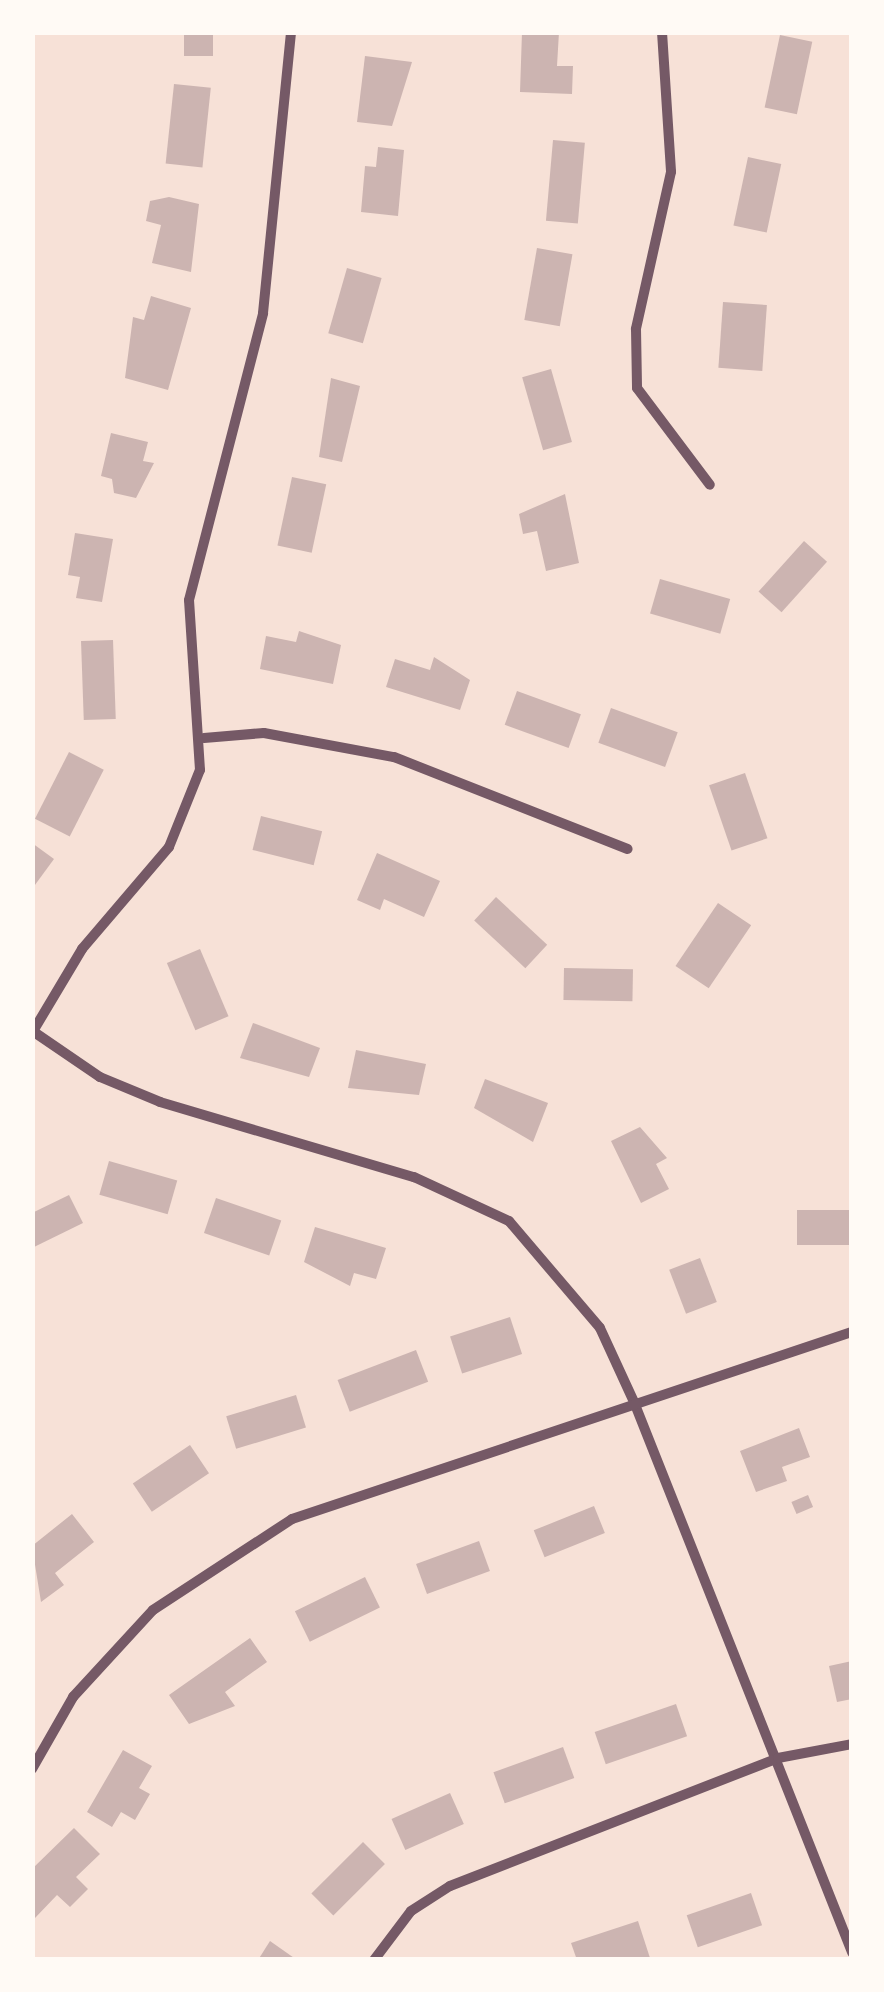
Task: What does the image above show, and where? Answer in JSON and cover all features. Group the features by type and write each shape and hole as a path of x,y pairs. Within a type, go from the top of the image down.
{"street":[{"path":"290,32 263,313 189,600 204,738 169,848 82,949 33,1032 100,1077 160,1102 476,1200 510,1221 600,1328 634,1402 778,1758 852,1952"},
{"path":"662,32 672,172 636,330 637,388 710,484"},
{"path":"204,738 264,733 394,758 628,849"},
{"path":"32,1769 109,1654 210,1570 310,1512 852,1332"},
{"path":"374,1960 411,1911 450,1886 778,1758 852,1744"}],"building":[{"path":"184,32 213,32 213,56 184,56"},
{"path":"522,32 559,32 557,66 573,66 572,94 520,92"},
{"path":"780,35 812,42 797,114 765,107"},
{"path":"365,56 412,62 392,126 357,122"},
{"path":"174,84 211,88 202,167 166,164"},
{"path":"553,140 585,143 578,223 546,221"},
{"path":"378,147 404,150 398,216 361,212 365,166 376,167"},
{"path":"748,157 781,164 767,233 733,225"},
{"path":"169,197 199,204 191,272 152,263 161,225 146,221 150,201"},
{"path":"537,248 572,254 560,326 524,320"},
{"path":"347,268 382,278 363,343 328,333"},
{"path":"151,296 191,308 168,390 125,378 133,317 144,320"},
{"path":"723,302 767,305 762,371 718,368"},
{"path":"551,369 572,442 543,450 522,377"},
{"path":"331,378 360,386 342,462 319,457"},
{"path":"111,433 148,442 143,461 154,463 136,498 114,493 112,479 101,476"},
{"path":"292,477 326,484 312,553 277,545"},
{"path":"565,494 579,563 546,571 537,531 523,534 519,514"},
{"path":"75,533 113,539 102,602 76,598 80,577 68,575"},
{"path":"804,541 827,562 782,612 758,592"},
{"path":"660,579 730,599 720,634 650,614"},
{"path":"299,631 341,645 333,684 260,669 266,636 296,642"},
{"path":"113,640 116,719 84,720 81,641"},
{"path":"434,657 470,680 460,710 386,687 395,659 430,670"},
{"path":"517,691 581,714 569,748 505,725"},
{"path":"611,708 678,732 665,767 598,743"},
{"path":"69,752 104,770 70,837 35,819"},
{"path":"745,773 767,838 732,851 709,785"},
{"path":"261,816 322,831 314,865 253,850"},
{"path":"32,843 54,859 32,889"},
{"path":"377,853 440,881 424,917 384,899 380,910 357,900"},
{"path":"496,897 547,945 525,968 474,920"},
{"path":"718,903 751,925 709,988 676,966"},
{"path":"200,949 229,1016 195,1030 167,963"},
{"path":"564,968 633,969 632,1001 563,1000"},
{"path":"253,1023 320,1048 309,1077 240,1058"},
{"path":"356,1050 426,1064 419,1095 348,1088"},
{"path":"485,1079 548,1103 533,1142 474,1108"},
{"path":"640,1127 667,1158 656,1164 669,1189 641,1203 611,1141"},
{"path":"109,1161 177,1181 168,1214 99,1195"},
{"path":"69,1195 83,1223 32,1248 32,1213"},
{"path":"216,1198 281,1220 269,1255 204,1233"},
{"path":"797,1210 852,1210 852,1245 797,1245"},
{"path":"315,1227 386,1248 376,1279 354,1273 350,1286 304,1262"},
{"path":"700,1258 717,1302 686,1314 669,1270"},
{"path":"510,1317 522,1354 462,1374 450,1336"},
{"path":"416,1350 428,1382 350,1412 338,1380"},
{"path":"296,1395 306,1428 236,1449 226,1416"},
{"path":"799,1428 810,1457 782,1467 787,1481 756,1492 740,1451"},
{"path":"190,1445 209,1473 152,1512 133,1484"},
{"path":"808,1495 813,1507 797,1514 791,1502"},
{"path":"594,1506 605,1533 545,1557 534,1530"},
{"path":"72,1514 94,1542 55,1573 64,1585 41,1602 32,1546"},
{"path":"479,1541 490,1571 427,1594 416,1564"},
{"path":"365,1577 380,1608 310,1642 295,1611"},
{"path":"250,1638 267,1662 225,1692 235,1706 189,1724 169,1695"},
{"path":"852,1661 852,1699 837,1702 829,1666"},
{"path":"676,1704 687,1736 606,1764 595,1732"},
{"path":"563,1747 574,1778 505,1803 493,1772"},
{"path":"123,1750 152,1766 139,1788 150,1794 135,1820 121,1812 112,1827 87,1812"},
{"path":"450,1793 464,1824 405,1850 392,1819"},
{"path":"74,1828 100,1854 76,1877 88,1889 70,1907 57,1895 35,1918 32,1869"},
{"path":"363,1842 385,1864 333,1916 311,1894"},
{"path":"751,1893 762,1925 698,1947 687,1915"},
{"path":"638,1921 650,1958 577,1960 571,1943"},
{"path":"270,1941 297,1960 258,1960"}]}
